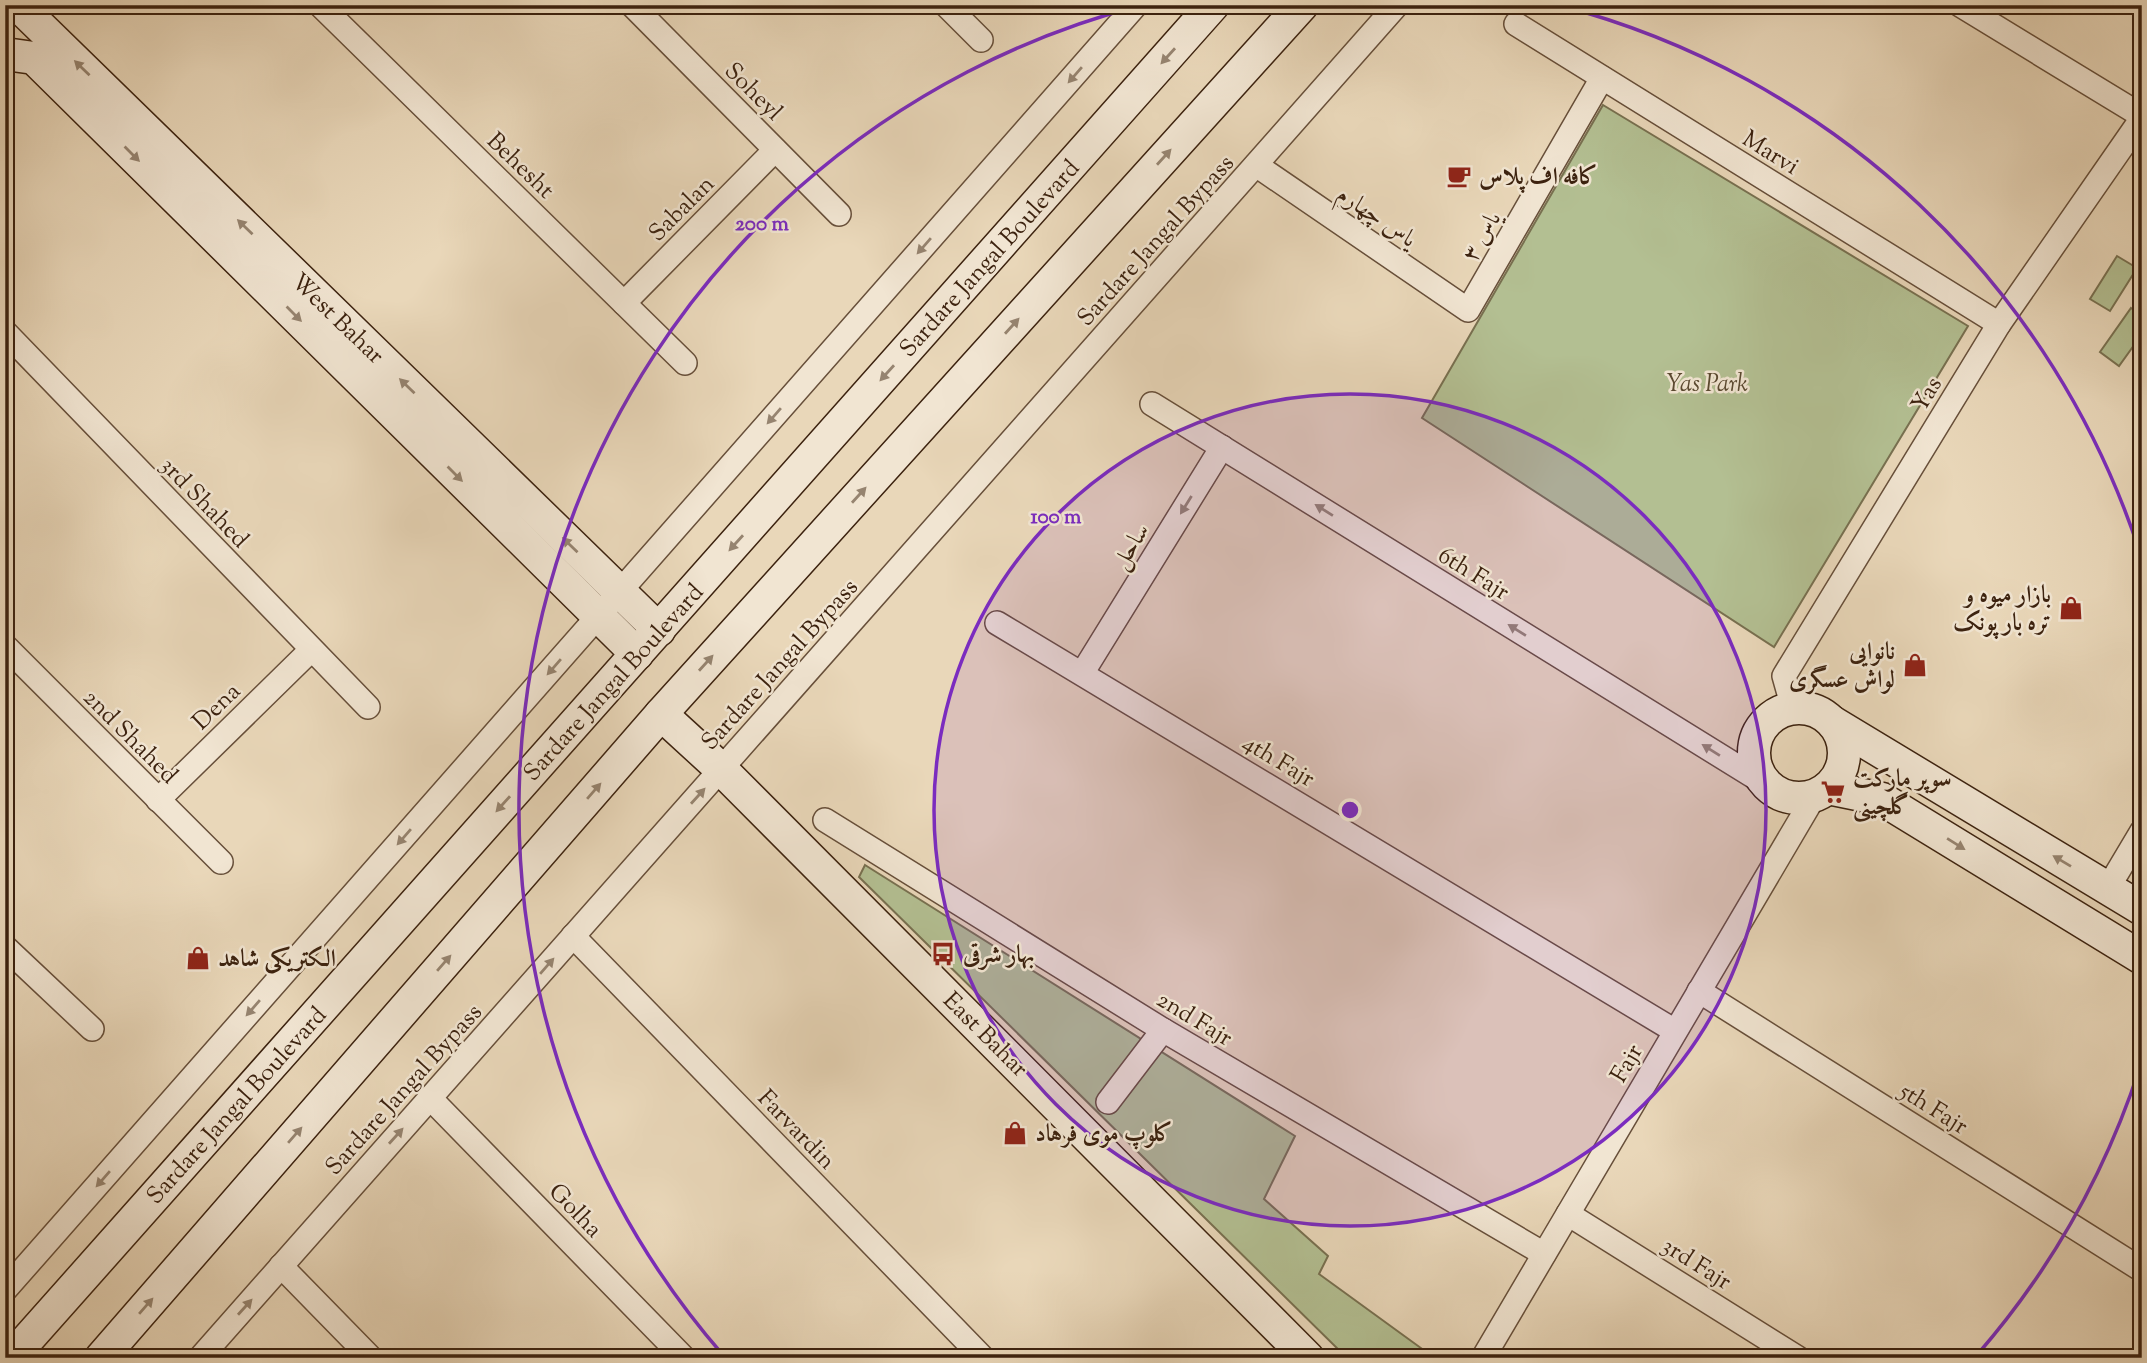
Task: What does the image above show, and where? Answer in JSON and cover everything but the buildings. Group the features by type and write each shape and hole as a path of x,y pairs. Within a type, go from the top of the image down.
{"street":[{"name":"Behesht","path":"320,5 685,363"},
{"name":"Soheyl","path":"632,5 839,214"},
{"path":"946,5 981,40"},
{"path":"5,1290 1136,5"},
{"name":"Sardare Jangal Boulevard","path":"11,1358 1213,5"},
{"path":"101,1358 661,714 1302,5"},
{"name":"Sardare Jangal Bypass","path":"200,1358 1397,5"},
{"path":"1960,5 2142,117"},
{"name":"West Bahar","path":"28,10 609,604 637,654"},
{"name":"Marvi","path":"1516,23 1999,324"},
{"name":"West Bahar","path":"5,54 34,58 609,604 659,630"},
{"name":"یاس ۳","path":"1468,310 1602,78"},
{"name":"Yas","path":"1793,708 1784,676 1999,324 2142,117"},
{"name":"Sabalan","path":"624,303 775,150"},
{"name":"یاس چهارم","path":"1256,165 1468,310"},
{"name":"3rd Shahed","path":"5,332 368,707"},
{"name":"6th Fajr","path":"1152,404 1769,786"},
{"name":"ساحل","path":"1083,672 1222,447"},
{"name":"4th Fajr","path":"998,623 1675,1031"},
{"name":"2nd Shahed","path":"5,646 221,862"},
{"name":"Dena","path":"158,800 311,650"},
{"path":"2142,909 1821,714 1793,708 1768,721 1755,746 1760,774 1769,786 1791,797 1822,791 1882,799 2142,958"},
{"name":"East Bahar","path":"661,714 721,769 1308,1358"},
{"path":"1822,791 1843,764 1841,735 1832,722"},
{"name":"Fajr","path":"1483,1358 1675,1031 1822,791"},
{"name":"2nd Fajr","path":"825,820 1163,1030 1544,1254"},
{"path":"2108,888 2142,831"},
{"name":"Farvardin","path":"573,936 984,1358"},
{"path":"8,955 92,1029"},
{"name":"5th Fajr","path":"1699,991 2142,1270"},
{"path":"1108,1102 1163,1030"},
{"name":"Golha","path":"430,1098 684,1358"},
{"name":"3rd Fajr","path":"1568,1213 1798,1358"},
{"path":"281,1266 371,1358"}],"green space":[{"name":"Yas Park","path":"1603,105 1968,326 1774,647 1422,418"},
{"path":"2117,256 2137,268 2110,311 2090,299"},
{"path":"2131,308 2142,316 2142,334 2119,366 2100,352"},
{"path":"865,865 1295,1136 1264,1199 1328,1256 1319,1274 1425,1351 1422,1358 1347,1358 859,877"}],"place":[{"name":"کافه اف پلاس","path":"1459,176"},
{"name":"بازار ميوه و تره بار پونک","path":"2071,608"},
{"name":"نانوایی لواش عسگری","path":"1915,665"},
{"name":"سوپر مارکت گلچینی","path":"1833,792"},
{"name":"بهار شرقی","path":"943,954"},
{"name":"الکتریکی شاهد","path":"198,958"},
{"name":"کلوپ موی فرهاد","path":"1015,1133"}]}
